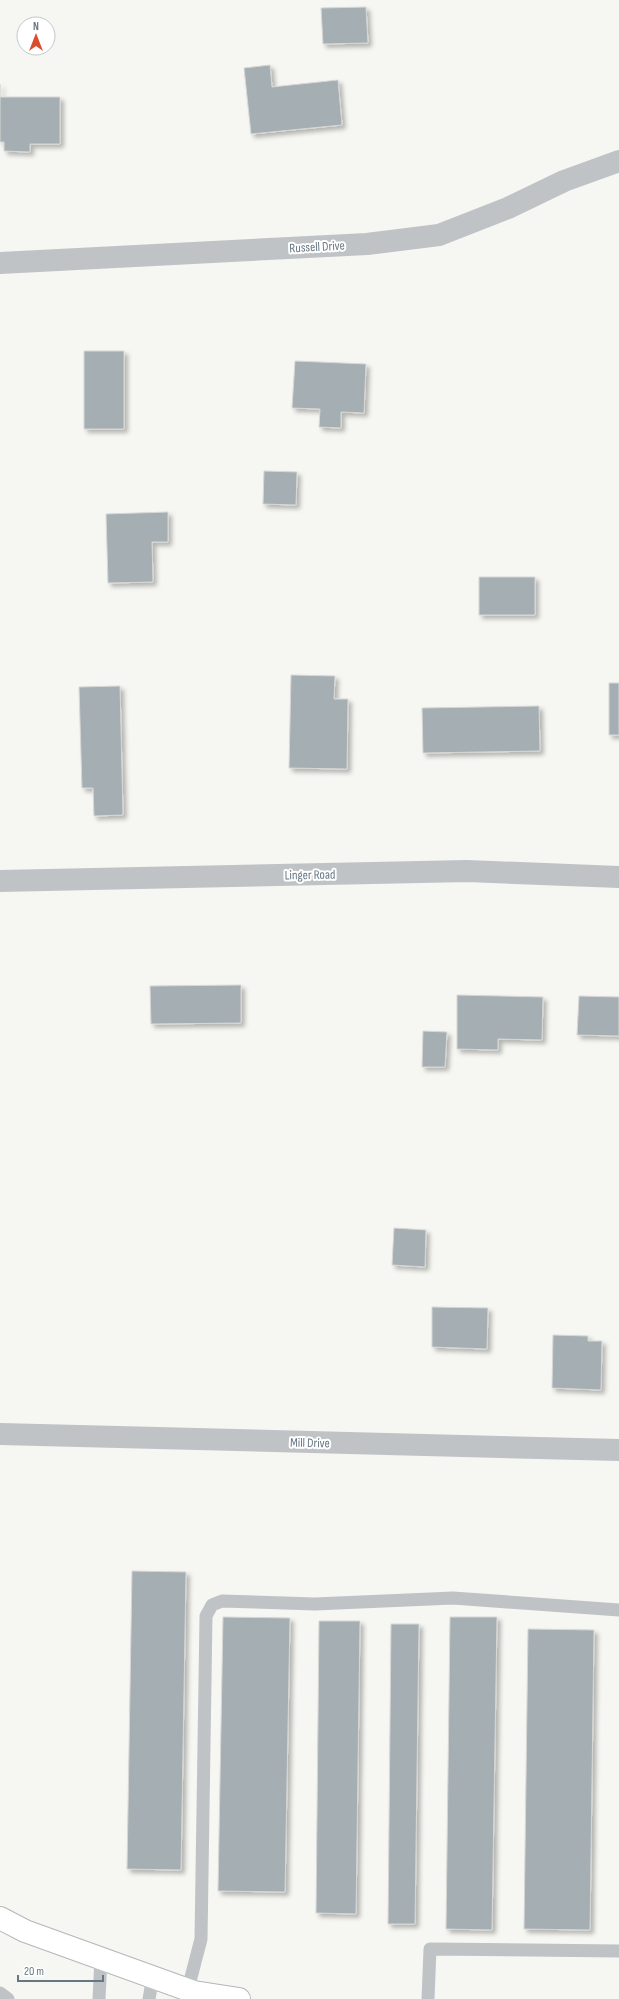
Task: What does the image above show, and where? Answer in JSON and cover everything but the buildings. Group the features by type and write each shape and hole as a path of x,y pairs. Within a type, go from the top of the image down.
{"street":[{"name":"Russell Drive","path":"0,263 367,244 439,234 508,208 564,181 619,161"},
{"name":"Linger Road","path":"0,882 466,871 619,877"},
{"name":"Mill Drive","path":"0,1434 619,1450"},
{"path":"0,1918 25,1930 188,1989 239,1999"}],"lane":[{"path":"188,1989 201,1939 206,1616 212,1605 222,1601 314,1604 453,1598 619,1610"},
{"path":"428,1999 430,1950 619,1951"},
{"path":"98,1999 101,1958"},
{"path":"149,1999 153,1976"},
{"path":"0,1993 8,1999"}]}
